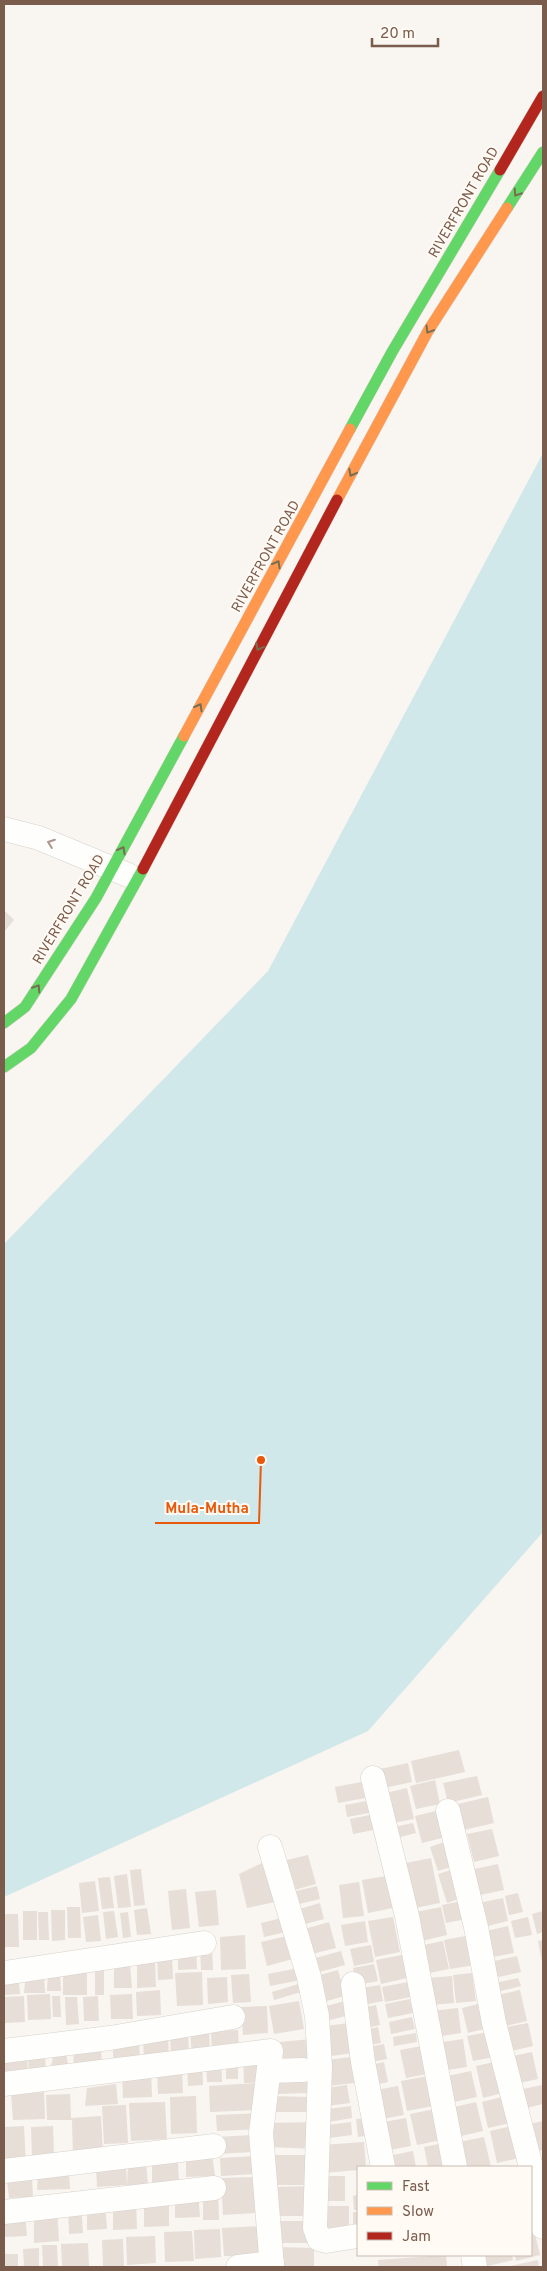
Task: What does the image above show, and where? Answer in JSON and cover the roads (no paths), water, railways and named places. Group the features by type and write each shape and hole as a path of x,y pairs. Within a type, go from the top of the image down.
{"street":[{"name":"RIVERFRONT ROAD","path":"4,1023 25,1007 96,898 392,352 543,96"},
{"path":"4,1067 31,1048 71,999 137,879 428,331 543,152"},
{"path":"461,235 480,250"},
{"path":"392,352 411,363"},
{"path":"254,607 274,618"},
{"path":"228,655 248,668"},
{"path":"4,829 39,838 137,879"},
{"path":"373,1778 407,1916 455,2166"},
{"path":"448,1810 476,1928 494,2023 530,2166"},
{"path":"270,1847 309,1977 317,2016 320,2067 315,2228 319,2238 326,2241 357,2236"},
{"path":"4,1973 204,1943"},
{"path":"354,1984 363,2062 383,2166"},
{"path":"4,2050 110,2038 232,2017"},
{"path":"110,2038 113,2072"},
{"path":"4,2084 113,2072 272,2050 261,2133 272,2265 238,2267"},
{"path":"269,2071 303,2070"},
{"path":"4,2171 214,2146"},
{"path":"532,2173 543,2227"},
{"path":"4,2212 214,2188"}],"water":[{"path":"543,453 543,1532 368,1731 4,1897 4,1244 268,971"}],"place":[{"name":"Mula-Mutha","path":"261,1460"}]}
